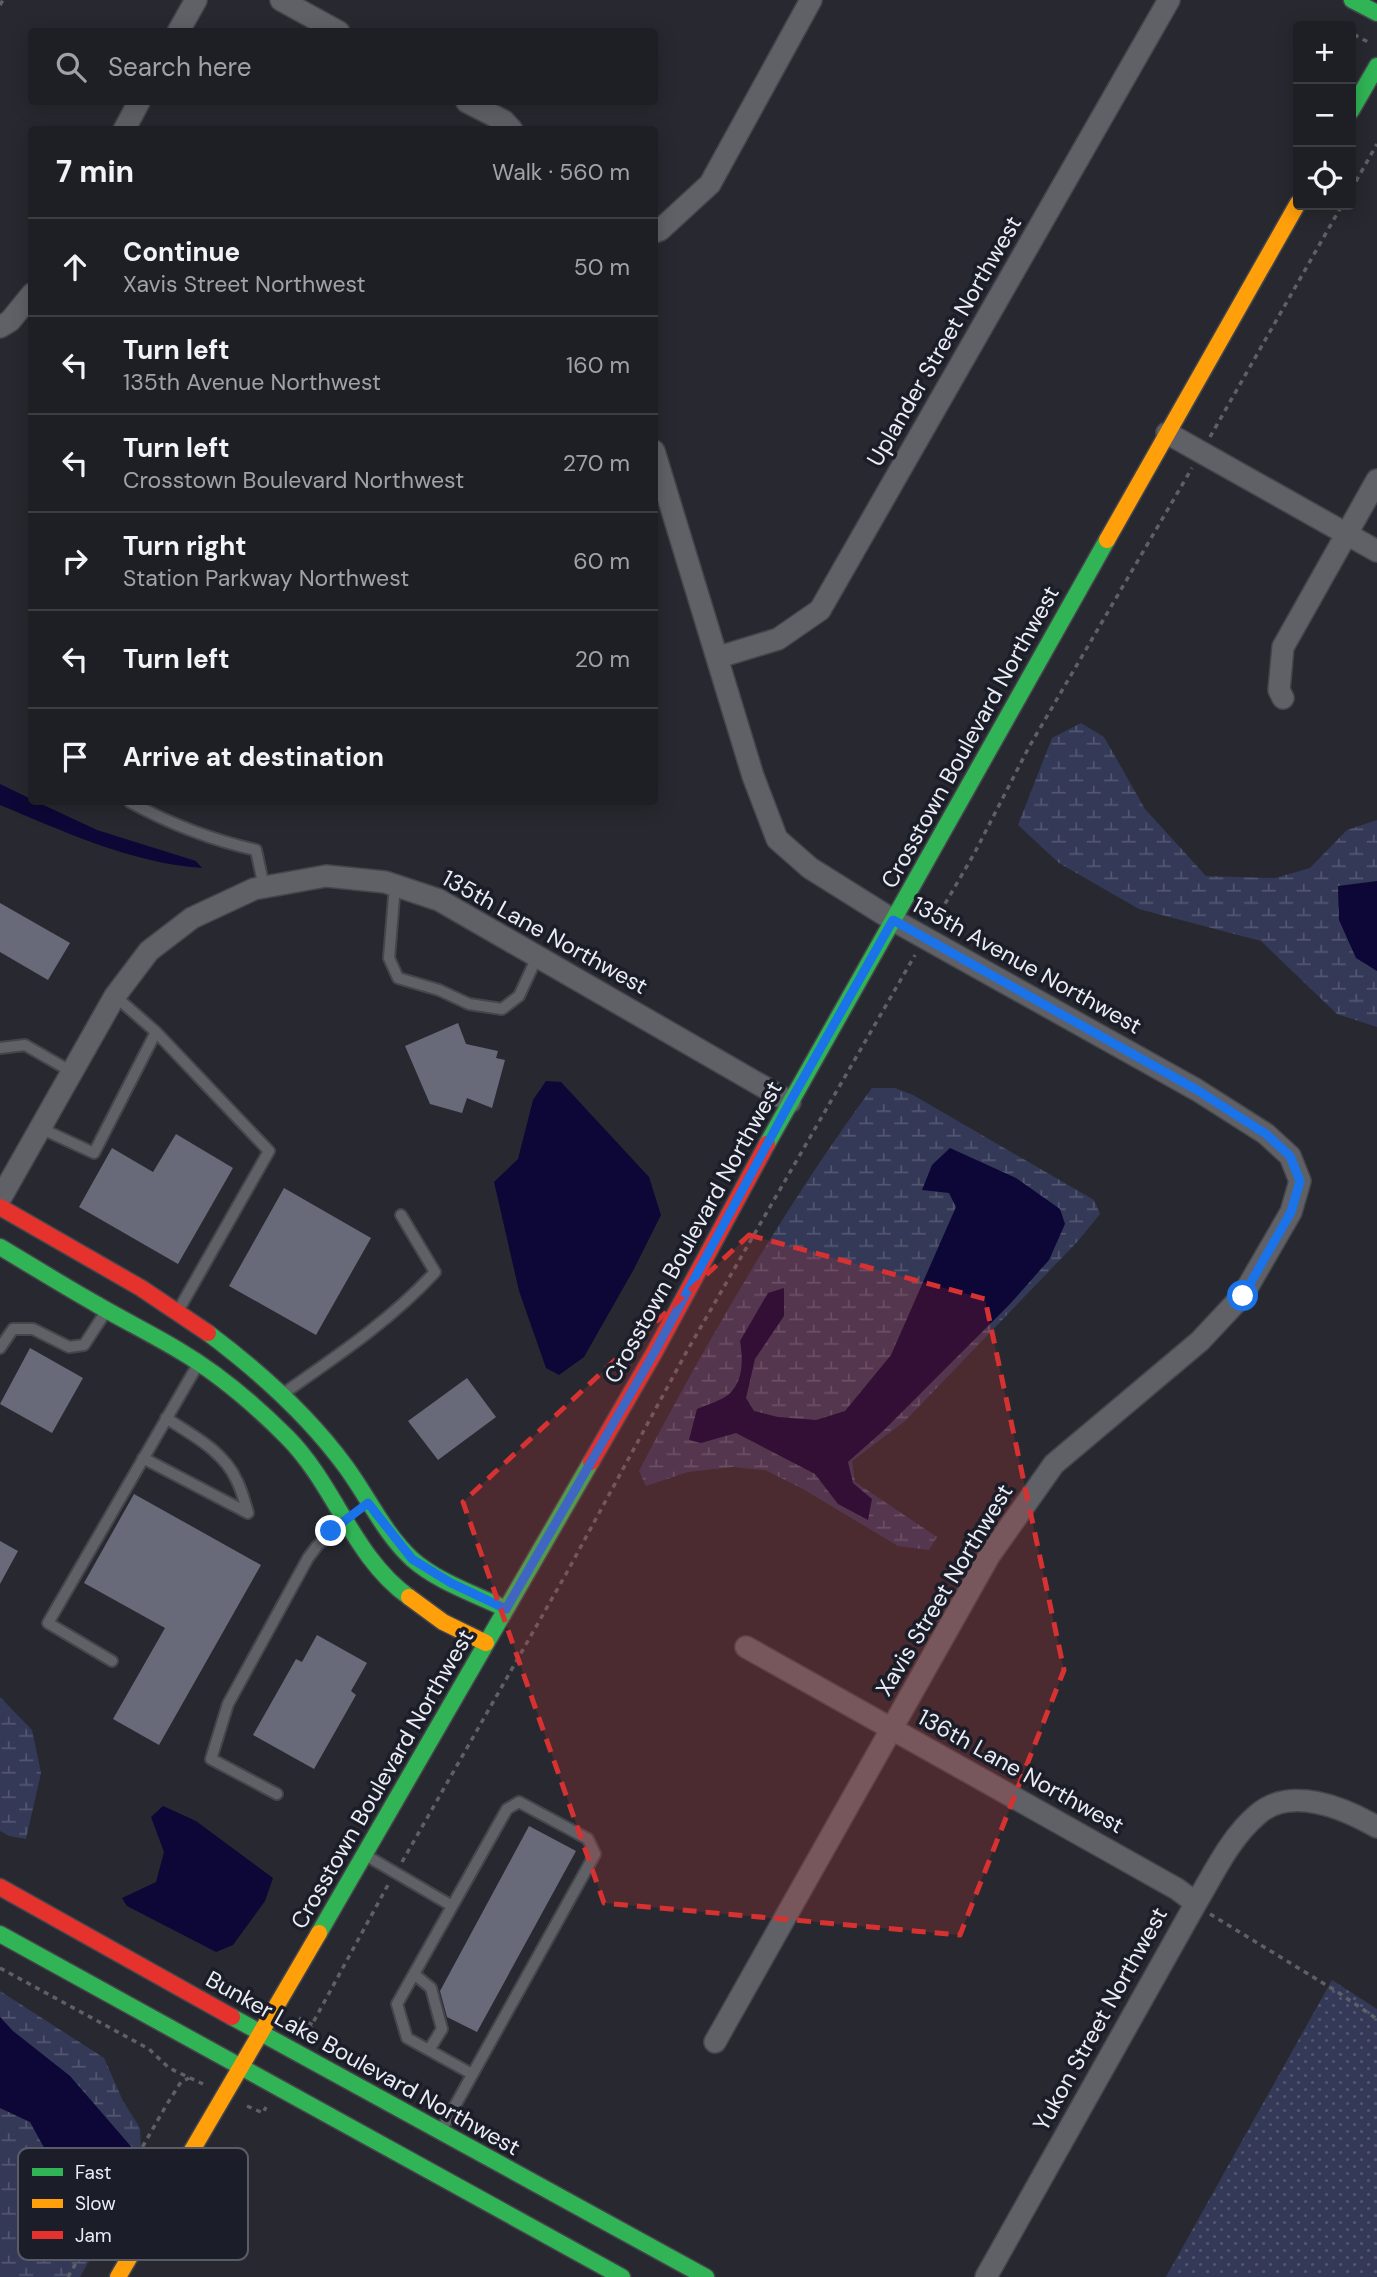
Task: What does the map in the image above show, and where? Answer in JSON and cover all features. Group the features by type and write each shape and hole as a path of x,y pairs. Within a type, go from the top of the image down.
{"street":[{"path":"180,28 196,0"},
{"path":"281,0 332,28"},
{"path":"658,231 710,184 811,0"},
{"name":"Uplander Street Northwest","path":"719,657 778,639 820,610 1169,0"},
{"path":"1352,0 1377,13"},
{"path":"1356,102 1377,66"},
{"path":"126,126 137,105"},
{"path":"473,105 508,126"},
{"name":"Crosstown Boulevard Northwest","path":"195,2148 654,1353 790,1102 1293,210"},
{"path":"0,327 10,321 28,299"},
{"path":"1167,433 1377,551"},
{"name":"135th Avenue Northwest","path":"658,464 754,775 778,839 810,868 893,920 1197,1090 1266,1134 1290,1156 1300,1181"},
{"path":"1283,698 1279,690 1283,647 1377,480"},
{"name":"135th Lane Northwest","path":"0,1199 116,996 149,951 192,918 259,888 326,876 384,882 439,900 790,1102"},
{"name":"Xavis Street Northwest","path":"715,2042 989,1556 1054,1464 1200,1341 1243,1296 1291,1212 1300,1181"},
{"path":"0,1207 178,1312 216,1340 282,1394 305,1418 356,1480 368,1503 412,1559 451,1583 506,1609"},
{"path":"0,1247 182,1352 234,1389 289,1439 317,1476 361,1547 399,1590 443,1622 486,1643"},
{"path":"199,1364 216,1340"},
{"path":"344,1521 368,1503"},
{"name":"136th Lane Northwest","path":"746,1647 1177,1889 1196,1903"},
{"name":"Yukon Street Northwest","path":"986,2277 1196,1903 1231,1845 1257,1814 1278,1802 1333,1805 1377,1827"},
{"name":"Bunker Lake Boulevard Northwest","path":"0,1887 261,2034 706,2277"},
{"path":"0,1934 611,2274"},
{"name":"Crosstown Boulevard Northwest","path":"118,2277 128,2260"}],"lane":[{"path":"136,805 217,841 256,850 259,888"},
{"path":"395,885 389,958 398,978 439,990 469,1004 502,1009 519,996 538,955"},
{"path":"116,996 156,1032 268,1152 178,1312"},
{"path":"40,1128 94,1153 156,1032"},
{"path":"0,1048 25,1045 72,1072"},
{"path":"282,1394 358,1342 418,1291 435,1272 401,1215"},
{"path":"0,1348 13,1329 33,1329 69,1347 84,1345 106,1310"},
{"path":"112,1661 48,1623 199,1364"},
{"path":"144,1458 248,1513 237,1480 224,1459 166,1418"},
{"path":"277,1794 211,1759 228,1704 307,1559 324,1538 344,1521"},
{"path":"440,2132 595,1854 588,1839 519,1802 507,1809 397,2004 407,2038 472,2074"},
{"path":"365,1855 452,1906"},
{"path":"414,1974 431,1988 442,2029 429,2050"}],"path":[{"path":"0,5 3,0"},
{"path":"1356,181 1377,144"},
{"path":"313,2025 566,1574 687,1351 974,855 1049,713 1339,210"},
{"path":"1196,1903 1216,1919 1336,1991 1377,2019"},
{"path":"0,1968 149,2049 169,2068 189,2078 181,2082 176,2089 141,2148"},
{"path":"68,2277 78,2260"}],"highlighted area":[{"path":"749,1235 985,1299 1064,1670 960,1935 604,1903 463,1502"}],"green space":[{"path":"1081,723 1104,737 1145,809 1206,876 1275,878 1310,868 1347,830 1377,820 1377,1027 1337,1014 1261,941 1139,909 1059,863 1018,825 1052,738"},
{"path":"872,1088 895,1088 913,1095 1094,1200 1100,1214 1078,1241 905,1421 852,1461 855,1482 937,1537 929,1550 898,1546 803,1489 765,1470 733,1467 688,1472 646,1486 639,1471 748,1275 808,1180"},
{"path":"0,1697 32,1730 41,1773 26,1839 9,1836 0,1831"},
{"path":"1332,1980 1377,2009 1377,2277 1166,2277"},
{"path":"0,1991 104,2058 123,2101 140,2128 141,2148 18,2148 18,2260 90,2260 80,2277 0,2277"}],"shaded area":[{"path":"0,784 28,798 28,805 43,805 97,830 196,861 202,868 124,853 0,805"},
{"path":"1377,881 1377,971 1356,958 1339,920 1338,886"},
{"path":"546,1081 561,1082 649,1177 661,1215 584,1357 559,1375 546,1368 519,1291 494,1182 518,1159 533,1100"},
{"path":"950,1148 1016,1178 1060,1209 1065,1224 1049,1260 1009,1305 884,1430 848,1462 853,1483 872,1499 868,1520 838,1504 815,1474 736,1433 701,1443 689,1440 697,1409 725,1397 737,1383 742,1362 740,1341 768,1293 784,1288 784,1316 755,1359 746,1398 754,1411 778,1417 816,1420 845,1411 891,1355 956,1207 949,1193 922,1190 932,1165"},
{"path":"163,1806 196,1821 273,1878 265,1901 233,1945 216,1952 127,1906 122,1898 156,1882 164,1852 151,1817"},
{"path":"0,2017 13,2031 70,2076 132,2148 44,2148 30,2122 0,2108"}],"building":[{"path":"0,903 70,943 48,980 0,952"},
{"path":"458,1023 466,1044 498,1051 496,1058 505,1060 492,1108 467,1098 462,1113 430,1104 405,1046"},
{"path":"176,1134 233,1168 178,1264 79,1207 112,1148 153,1172"},
{"path":"284,1188 371,1238 316,1335 229,1286"},
{"path":"30,1348 83,1378 52,1433 0,1404"},
{"path":"467,1378 496,1417 438,1460 408,1421"},
{"path":"134,1494 261,1565 159,1745 113,1719 165,1628 84,1583"},
{"path":"0,1541 18,1551 0,1584"},
{"path":"317,1635 367,1663 351,1691 356,1695 314,1769 253,1735 296,1659 302,1662"},
{"path":"529,1826 576,1851 477,2032 447,2017 440,1991"}],"traffic: fast":[{"path":"1352,0 1377,13"},
{"path":"1356,102 1377,66"},
{"path":"767,1144 1107,540"},
{"path":"0,1247 194,1360 249,1402 304,1456 373,1562 409,1597"},
{"path":"208,1333 264,1379 316,1430 346,1467 393,1538 412,1559 445,1581 506,1609"},
{"path":"319,1933 591,1462"},
{"path":"0,1934 622,2277"},
{"path":"232,2017 706,2277"}],"traffic: slow":[{"path":"1107,540 1294,210"},
{"path":"409,1597 443,1622 486,1643"},
{"path":"193,2148 319,1933"},
{"path":"118,2277 128,2260"}],"traffic: jam":[{"path":"591,1462 654,1353 767,1144"},
{"path":"0,1207 141,1288 208,1333"},
{"path":"0,1887 232,2017"}],"route":[{"path":"331,1531 368,1503 412,1559 451,1583 506,1609 654,1353 790,1102 893,920 1197,1090 1266,1134 1290,1156 1300,1181 1291,1212 1243,1296"}]}
